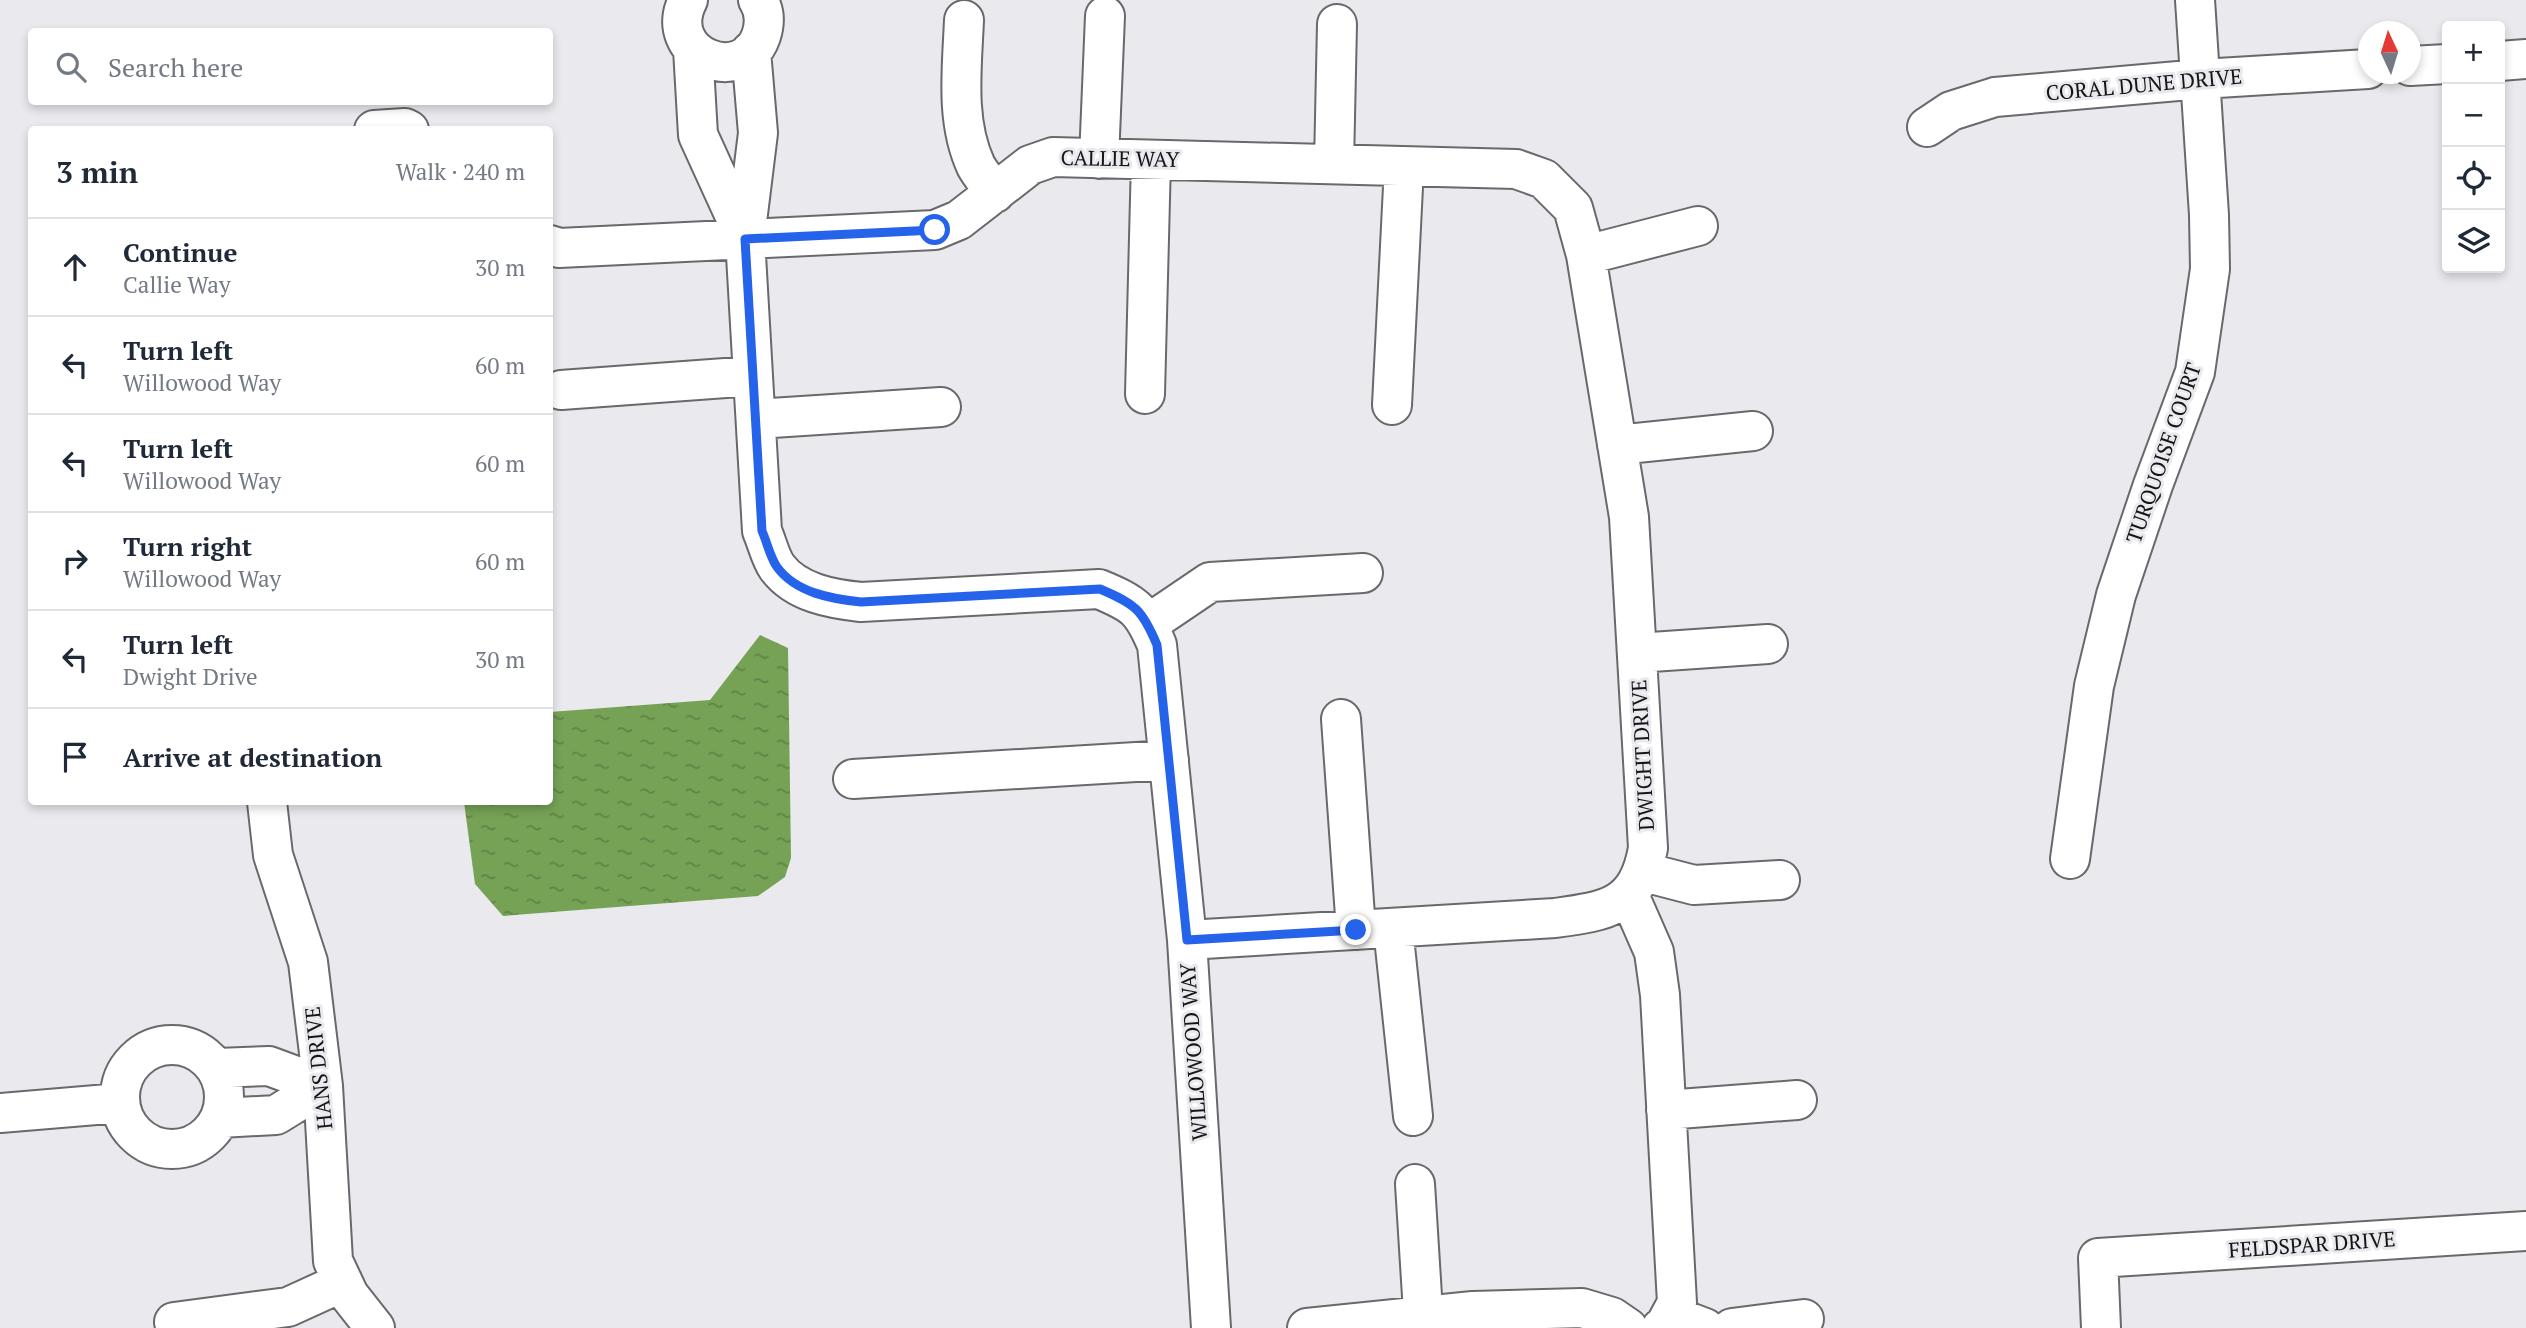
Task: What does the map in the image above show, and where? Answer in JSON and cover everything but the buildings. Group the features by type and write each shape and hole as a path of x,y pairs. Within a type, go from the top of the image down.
{"street":[{"name":"WILLOWOOD WAY","path":"688,0 681,19 686,40 693,49 698,135 745,239"},
{"name":"WILLOWOOD WAY","path":"758,0 762,7 763,30 759,42 751,51 758,134 745,239 762,531 778,567 803,589 837,599 861,602 1100,589 1130,601 1149,624 1157,645 1187,940 1211,1328"},
{"name":"TURQUOISE COURT","path":"2070,859 2094,686 2116,596 2195,372 2210,269 2195,0"},
{"path":"1099,159 1105,16"},
{"path":"964,20 962,95 965,134 977,167 995,193"},
{"path":"1334,164 1337,24"},
{"path":"693,49 711,61 722,62 742,58 751,51"},
{"path":"2505,61 2526,59"},
{"path":"2421,65 2442,64"},
{"name":"CORAL DUNE DRIVE","path":"1927,127 1951,111 1995,97 2201,79 2358,70"},
{"name":"CALLIE WAY","path":"553,246 559,248 935,230 960,220 1030,165 1053,157 1516,169 1544,179"},
{"path":"1145,394 1152,160"},
{"path":"1392,405 1404,167"},
{"name":"DWIGHT DRIVE","path":"1544,179 1573,208 1586,255 1629,517 1648,848 1636,884"},
{"path":"1586,255 1698,226"},
{"path":"561,390 753,376"},
{"path":"756,419 941,407"},
{"path":"1617,445 1753,431"},
{"path":"1149,624 1210,582 1363,572"},
{"path":"1637,653 1768,644"},
{"path":"1341,719 1375,929 1413,1116"},
{"path":"853,779 1168,760"},
{"name":"HANS DRIVE","path":"267,805 273,855 308,962 323,1086 333,1261 349,1294 375,1328"},
{"path":"1187,940 1555,918 1598,912 1636,884 1694,885 1780,880"},
{"path":"1636,884 1654,952 1660,995 1679,1324"},
{"path":"177,1045 206,1056 216,1068 224,1092 220,1118 211,1132 197,1143 182,1148 164,1148 149,1143 135,1133 125,1119 120,1103 121,1088 126,1073 135,1060 147,1051 177,1045"},
{"path":"216,1068 269,1066 323,1086"},
{"path":"220,1118 276,1115 323,1086"},
{"path":"1666,1110 1797,1100"},
{"path":"0,1114 120,1103"},
{"path":"1415,1184 1423,1322"},
{"name":"FELDSPAR DRIVE","path":"2101,1328 2098,1258 2526,1231"},
{"path":"174,1322 288,1307 343,1282"},
{"path":"1307,1328 1423,1322 1473,1311 1582,1308 1612,1317 1628,1328"},
{"path":"1732,1328 1804,1319"}],"water":[{"path":"760,635 788,648 791,858 785,877 758,896 503,916 475,884 464,805 553,805 553,712 710,700"}],"route":[{"path":"935,230 745,239 762,531 778,567 803,589 837,599 861,602 1100,589 1130,601 1149,624 1157,645 1187,940 1356,930"}]}
